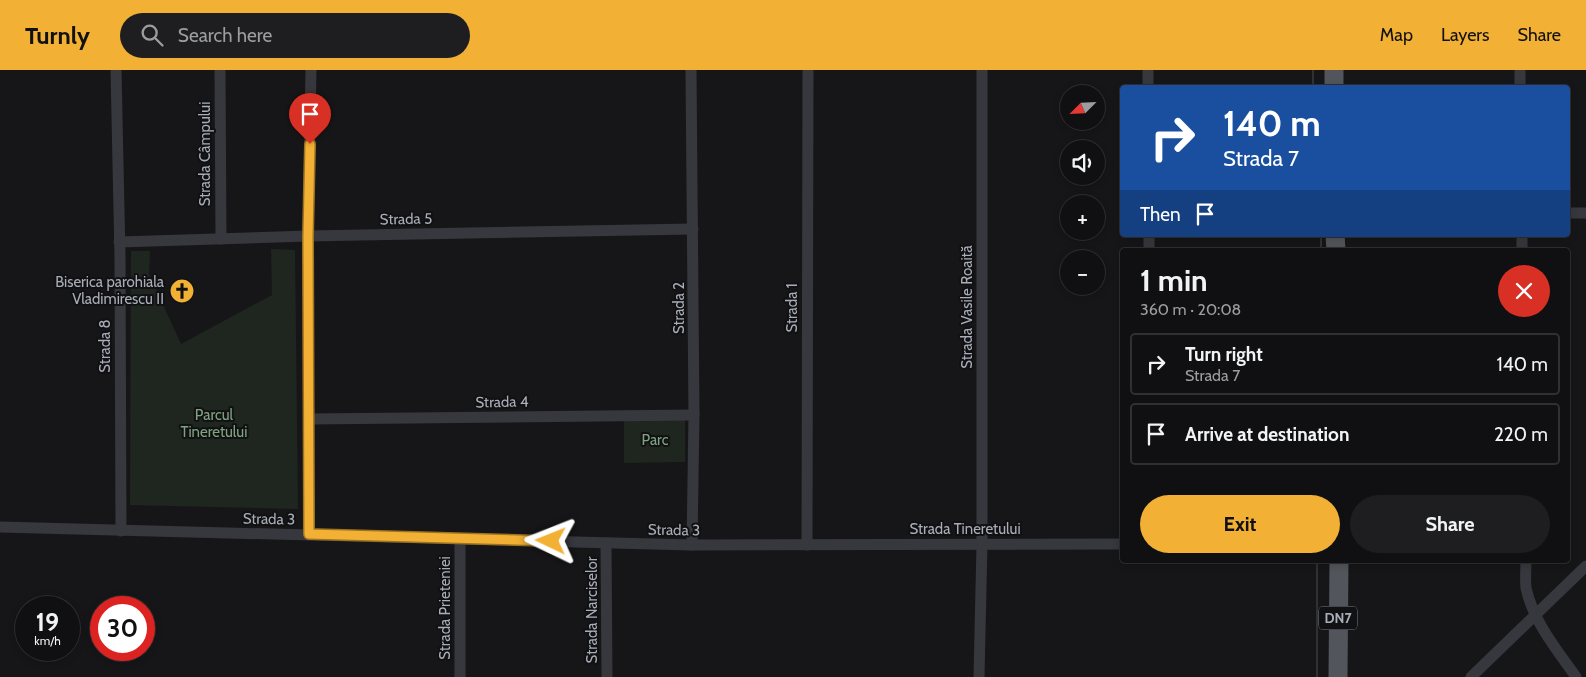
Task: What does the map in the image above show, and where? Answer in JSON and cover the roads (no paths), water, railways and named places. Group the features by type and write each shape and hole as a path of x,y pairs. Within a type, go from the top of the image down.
{"main road":[{"path":"1334,70 1334,85"},
{"name":"DN7","path":"1338,677 1339,563"}],"street":[{"name":"Strada 8","path":"116,70 121,531"},
{"name":"Strada Câmpului","path":"220,70 221,238"},
{"path":"309,534 308,236 311,70"},
{"name":"Strada 2","path":"691,70 694,415 692,545"},
{"name":"Strada 1","path":"807,545 808,70"},
{"name":"Strada Vasile Roaită","path":"979,677 982,544 982,70"},
{"path":"1148,70 1148,85"},
{"path":"1520,70 1520,85"},
{"path":"1570,213 1586,213"},
{"name":"Strada 5","path":"119,242 308,236 693,229"},
{"name":"Strada 4","path":"310,419 694,415"},
{"name":"Strada 3","path":"0,528 309,534 692,545 807,545"},
{"name":"Strada Prieteniei","path":"460,539 460,677"},
{"name":"Strada Narciselor","path":"606,543 607,677"},
{"name":"Strada Tineretului","path":"807,545 1120,544"},
{"path":"1526,563 1526,585 1529,601 1535,616 1576,677"},
{"path":"1472,677 1586,566"}],"tram line":[{"path":"1313,70 1313,85"},
{"path":"1321,237 1321,248"},
{"path":"1317,563 1317,677"}],"place":[{"name":"Biserica parohiala Vladimirescu II","path":"182,291"}],"park label":[{"name":"Parcul Tineretului","path":"214,424"},
{"name":"Parc","path":"655,440"}]}
